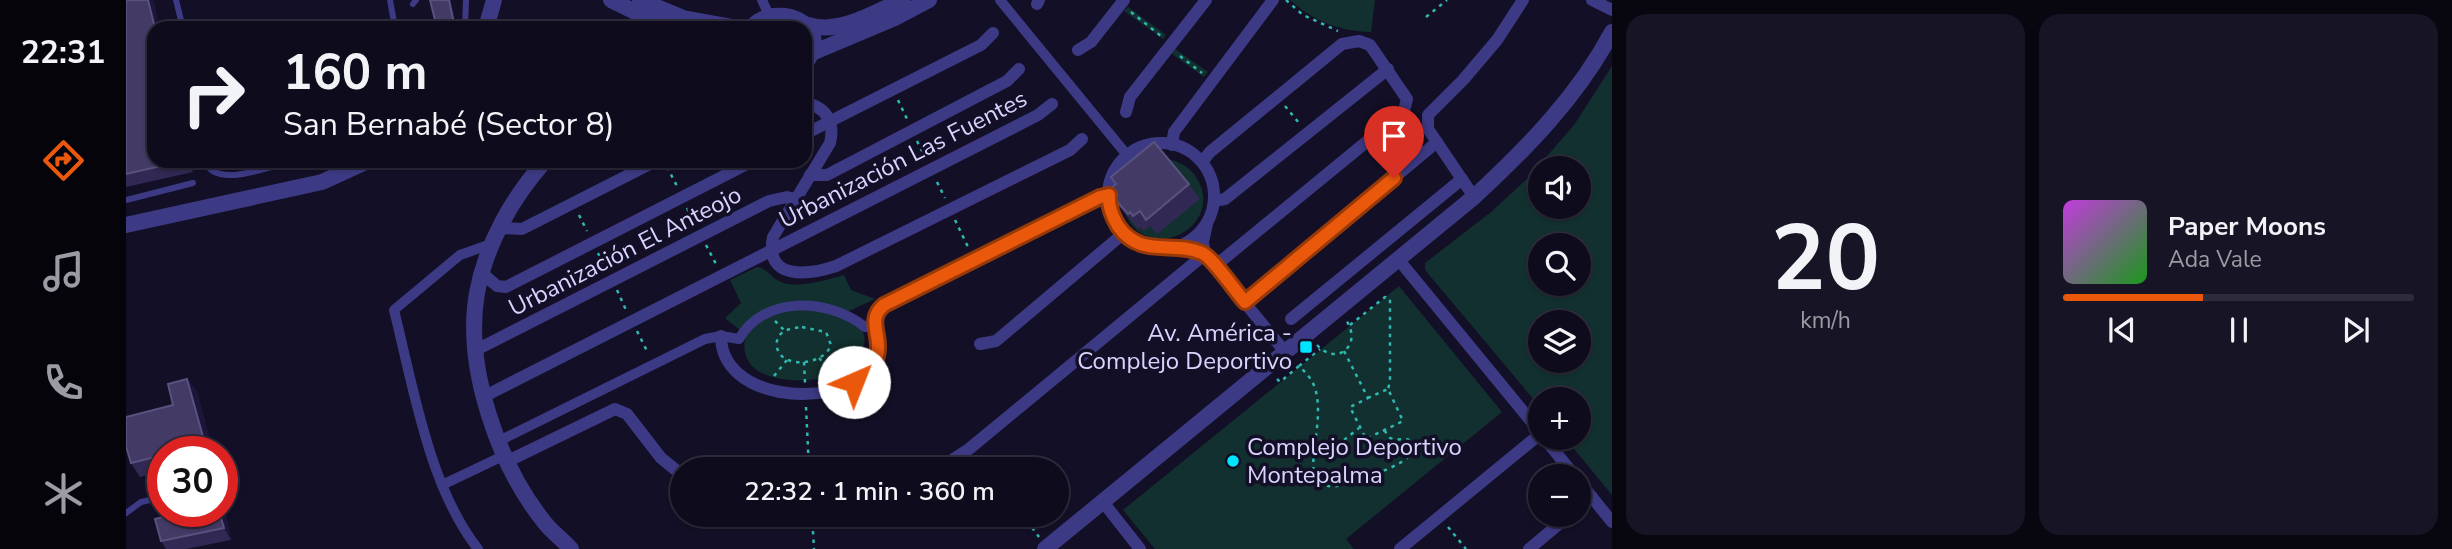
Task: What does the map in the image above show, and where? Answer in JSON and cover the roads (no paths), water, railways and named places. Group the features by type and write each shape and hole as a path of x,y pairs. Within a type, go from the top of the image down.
{"street":[{"path":"488,21 494,0"},
{"path":"611,0 654,21"},
{"path":"640,0 682,18 699,21"},
{"path":"812,26 834,27 902,0"},
{"path":"812,57 929,0"},
{"path":"1000,0 1127,155"},
{"path":"1126,112 1130,97 1206,0"},
{"path":"1172,145 1174,132 1273,0"},
{"path":"1474,197 1426,124 1428,115 1497,40 1523,0"},
{"path":"1592,0 1612,10"},
{"path":"1078,50 1091,42 1122,2"},
{"path":"764,6 795,12 805,21"},
{"path":"1046,548 1308,335 1514,161 1552,119 1612,32"},
{"path":"812,130 981,45 993,33"},
{"path":"1202,162 1210,152 1342,44 1352,41 1370,45 1407,99 1404,111 1215,266"},
{"name":"Urbanización Las Fuentes","path":"810,175 827,175 1007,81 1020,69"},
{"path":"1214,201 1225,199 1388,69"},
{"name":"Urbanización Las Fuentes","path":"772,250 1038,115 1052,104"},
{"path":"812,106 819,108 830,121 830,143 773,237 772,250 781,268 789,271 809,273 836,266 1070,150 1082,139"},
{"path":"1245,302 1437,142"},
{"path":"1205,254 1146,246 1124,233 1111,212 1109,195 1114,171 1127,155 1146,145 1172,145 1186,149 1202,162 1212,180 1214,201 1203,242 1205,254 1286,353"},
{"path":"126,225 322,182 353,168"},
{"path":"539,168 524,184 491,244 474,314 476,350 483,397 504,452 545,523 571,549"},
{"path":"500,228 522,229 642,168"},
{"name":"Urbanización El Anteojo","path":"482,273 497,286 506,286 738,168"},
{"path":"1291,319 1462,179"},
{"path":"721,336 724,356 730,367 741,377 765,388 805,394 846,386 867,374 876,362 879,352 876,313 884,305 1089,201 1109,195"},
{"name":"Urbanización El Anteojo","path":"476,350 769,201 787,197 796,199"},
{"path":"1167,248 1186,242 1202,229 1208,220"},
{"path":"980,344 996,341 1124,233"},
{"path":"478,549 467,535 442,485 419,411 394,310 460,256 491,244"},
{"path":"483,397 772,250"},
{"path":"957,457 1205,254"},
{"path":"1398,259 1528,419"},
{"path":"442,485 705,340 721,336 739,339 752,322 766,313 801,306 836,310 864,327 875,325"},
{"path":"504,452 615,410 627,414 661,458 670,465"},
{"path":"1400,549 1528,445"},
{"path":"1553,450 1565,464"},
{"path":"1592,497 1612,522"},
{"path":"1102,502 1140,549"},
{"path":"1530,549 1556,527"}],"lane":[{"path":"176,0 181,21"},
{"path":"388,0 393,21"},
{"path":"465,21 466,0"},
{"path":"210,168 217,174 230,176 263,168"},
{"path":"126,200 193,183"},
{"path":"126,513 147,500"}],"place":[{"name":"Av. América - Complejo Deportivo","path":"1306,347"},
{"name":"Complejo Deportivo Montepalma","path":"1233,461"}]}
